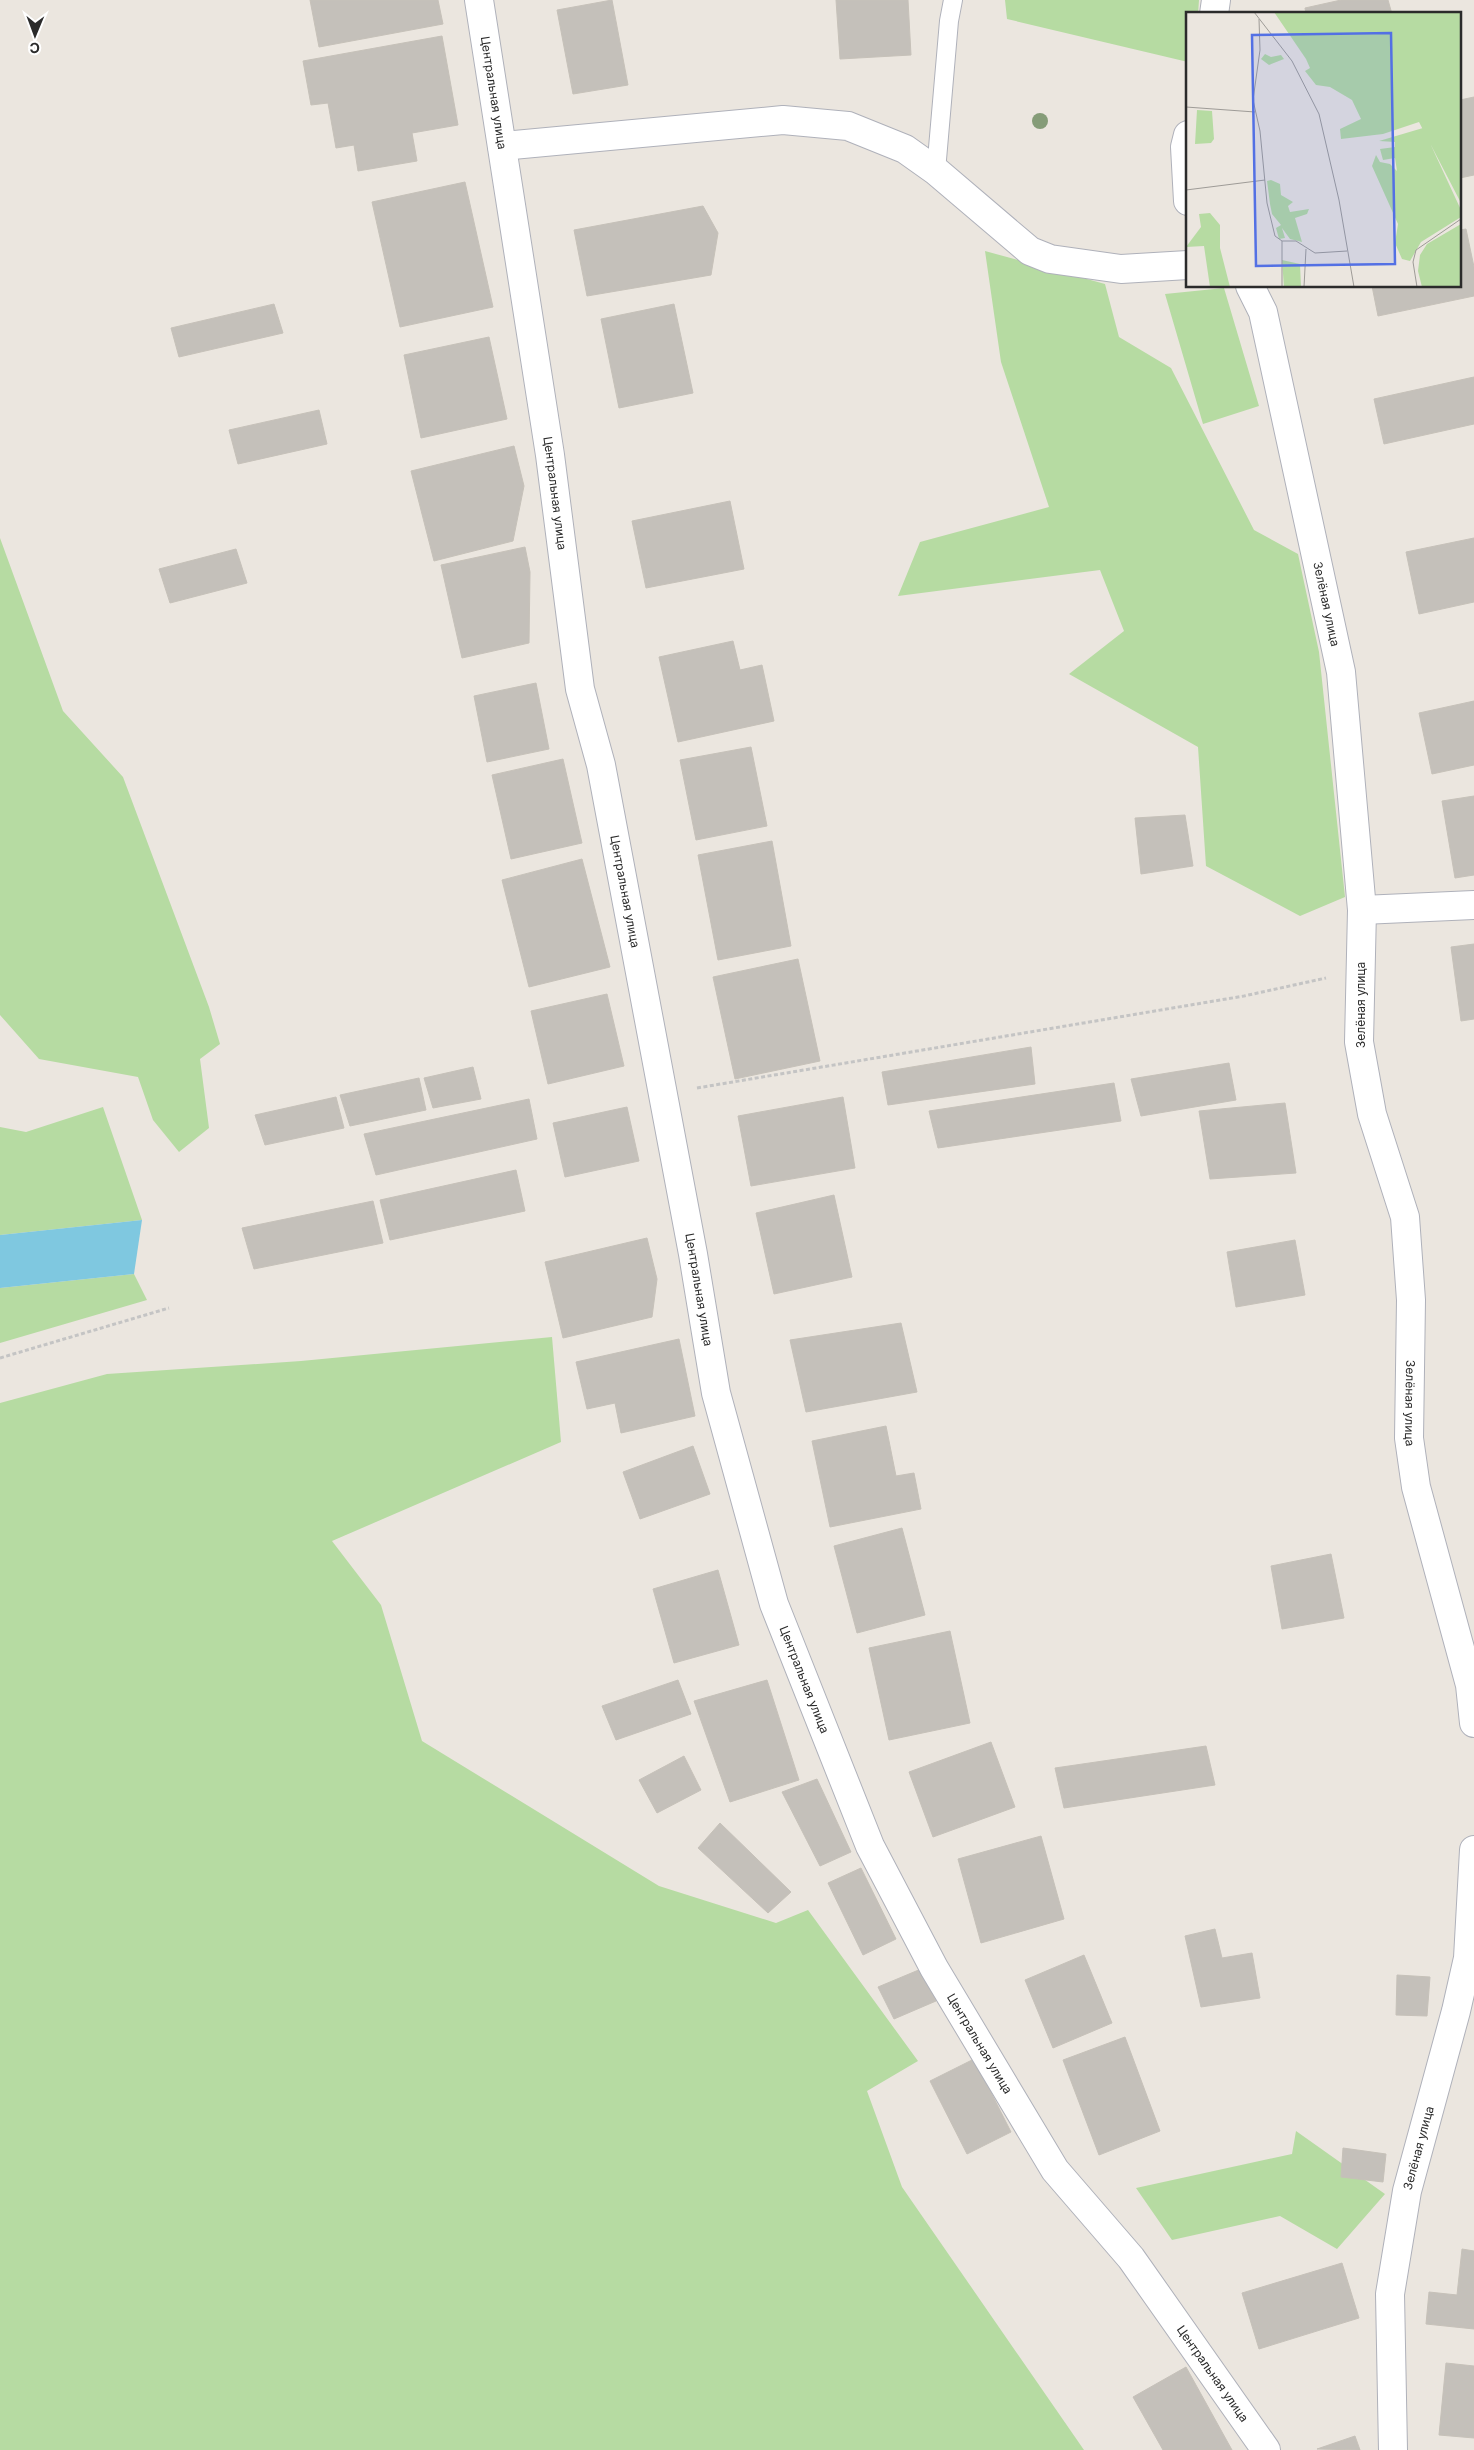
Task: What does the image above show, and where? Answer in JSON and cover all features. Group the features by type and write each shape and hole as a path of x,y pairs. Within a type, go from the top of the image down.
{"street":[{"name":"Центральная улица","path":"479,0 550,455 580,689 601,765 663,1094 716,1393 774,1604 870,1846 934,1968 1055,2170 1131,2258 1266,2450"},
{"path":"502,146 783,120 848,126 905,149 936,171 1030,251 1050,259 1121,269 1186,265"},
{"path":"1186,141 1184,147 1186,174"},
{"name":"Зелёная улица","path":"1251,288 1263,312 1341,672 1362,910 1361,1051 1372,1114 1405,1217 1411,1300 1408,1438 1416,1487 1465,1634 1474,1723"},
{"path":"1362,910 1474,904"},
{"name":"Зелёная улица","path":"1393,2450 1390,2294 1407,2191 1456,2011 1468,1958 1474,1850"}],"lane":[{"path":"936,171 949,21 953,0"}],"path":[{"path":"663,1094 1234,998 1361,970"},
{"path":"0,1358 169,1308"}],"green space":[{"path":"1005,0 1199,0 1198,12 1186,12 1186,62 1007,19"},
{"path":"985,251 1105,284 1119,337 1171,368 1254,530 1298,554 1319,652 1345,897 1300,916 1206,866 1198,747 1069,674 1124,631 1100,570 898,596 920,542 1049,507 1001,362"},
{"path":"1224,288 1259,406 1203,424 1165,294"},
{"path":"0,538 63,711 123,777 209,1007 220,1044 200,1059 209,1128 179,1152 153,1120 138,1077 39,1059 0,1015"},
{"path":"103,1107 142,1220 0,1235 0,1127 26,1132"},
{"path":"134,1274 147,1300 0,1343 0,1288"},
{"path":"552,1337 561,1442 332,1541 381,1605 422,1741 659,1886 776,1923 808,1910 918,2061 867,2091 902,2187 1084,2450 0,2450 0,1403 107,1374 301,1361"},
{"path":"1296,2131 1385,2194 1337,2249 1280,2216 1172,2240 1136,2188 1292,2154"}],"water":[{"path":"142,1220 134,1274 0,1288 0,1235"}],"building":[{"path":"310,0 438,0 443,24 319,47"},
{"path":"612,0 628,85 573,94 557,10"},
{"path":"836,0 908,0 911,55 840,59"},
{"path":"1341,0 1388,0 1391,12 1306,12 1305,8"},
{"path":"442,36 458,125 412,133 417,161 358,171 354,145 336,148 328,103 311,105 303,61"},
{"path":"1474,97 1474,175 1462,178 1462,100"},
{"path":"465,182 493,307 400,327 372,202"},
{"path":"703,206 718,233 711,275 587,296 574,230"},
{"path":"1466,229 1474,267 1474,296 1378,316 1372,288 1462,288 1462,230"},
{"path":"274,304 283,333 179,357 171,328"},
{"path":"674,304 693,393 619,408 601,319"},
{"path":"489,337 507,419 421,438 404,355"},
{"path":"1474,377 1474,424 1384,444 1374,399"},
{"path":"319,410 327,444 238,464 229,430"},
{"path":"514,446 524,486 513,541 434,561 411,471"},
{"path":"730,501 744,569 646,588 632,521"},
{"path":"1474,538 1474,602 1419,614 1406,552"},
{"path":"525,547 530,572 529,643 462,658 441,565"},
{"path":"236,549 247,583 170,603 159,569"},
{"path":"733,641 740,670 762,665 774,721 678,742 659,657"},
{"path":"536,683 549,749 487,762 474,696"},
{"path":"1474,701 1474,765 1432,774 1419,713"},
{"path":"751,747 767,826 696,840 680,760"},
{"path":"563,759 582,843 511,859 492,775"},
{"path":"1474,796 1474,875 1455,878 1442,801"},
{"path":"1185,815 1193,866 1141,874 1135,818"},
{"path":"772,841 791,946 718,960 698,855"},
{"path":"582,859 610,967 529,987 502,880"},
{"path":"1474,944 1474,1019 1461,1021 1451,947"},
{"path":"798,959 820,1061 735,1079 713,977"},
{"path":"607,994 624,1066 548,1084 531,1011"},
{"path":"1031,1047 1035,1084 888,1105 882,1072"},
{"path":"1229,1063 1236,1100 1141,1116 1131,1079"},
{"path":"473,1067 481,1099 433,1108 424,1078"},
{"path":"419,1078 426,1110 350,1126 340,1095"},
{"path":"1114,1083 1121,1121 938,1148 929,1111"},
{"path":"336,1097 344,1128 265,1145 255,1115"},
{"path":"843,1097 855,1168 751,1186 738,1116"},
{"path":"529,1099 537,1139 376,1175 364,1134"},
{"path":"1285,1103 1296,1173 1210,1179 1199,1111"},
{"path":"627,1107 639,1161 565,1177 553,1123"},
{"path":"516,1170 525,1211 390,1240 380,1200"},
{"path":"834,1195 852,1277 774,1294 756,1213"},
{"path":"373,1201 383,1243 254,1269 242,1228"},
{"path":"647,1238 657,1279 652,1317 563,1338 545,1262"},
{"path":"1295,1240 1305,1295 1236,1307 1227,1252"},
{"path":"901,1323 917,1392 806,1412 790,1340"},
{"path":"679,1339 695,1416 621,1433 615,1403 587,1409 576,1362"},
{"path":"886,1426 896,1476 914,1473 921,1509 830,1527 812,1441"},
{"path":"693,1446 710,1494 640,1519 623,1472"},
{"path":"902,1528 925,1615 857,1633 834,1546"},
{"path":"1331,1554 1344,1618 1282,1629 1271,1566"},
{"path":"718,1570 739,1645 674,1663 653,1589"},
{"path":"950,1631 970,1723 889,1740 869,1648"},
{"path":"678,1680 691,1714 616,1740 602,1706"},
{"path":"767,1680 799,1780 730,1802 694,1701"},
{"path":"991,1742 1015,1807 933,1837 909,1772"},
{"path":"1206,1746 1215,1785 1064,1808 1055,1768"},
{"path":"684,1756 701,1790 657,1813 639,1780"},
{"path":"817,1779 851,1852 820,1866 782,1792"},
{"path":"720,1823 791,1892 768,1913 698,1848"},
{"path":"1041,1836 1064,1919 981,1943 958,1859"},
{"path":"861,1868 896,1939 863,1955 828,1883"},
{"path":"1215,1929 1222,1958 1252,1953 1260,1998 1201,2007 1185,1936"},
{"path":"1084,1955 1112,2023 1053,2048 1025,1980"},
{"path":"921,1969 936,2001 894,2019 878,1987"},
{"path":"1397,1975 1430,1977 1427,2016 1396,2015"},
{"path":"1125,2037 1160,2131 1099,2155 1063,2060"},
{"path":"974,2059 1011,2132 967,2154 930,2081"},
{"path":"1343,2148 1386,2154 1383,2182 1341,2177"},
{"path":"1462,2249 1474,2251 1474,2329 1426,2324 1429,2292 1457,2295"},
{"path":"1342,2263 1359,2318 1259,2349 1242,2293"},
{"path":"1446,2363 1474,2366 1474,2438 1439,2435"},
{"path":"1186,2367 1232,2450 1163,2450 1133,2397"},
{"path":"1355,2436 1360,2450 1317,2449"}]}
